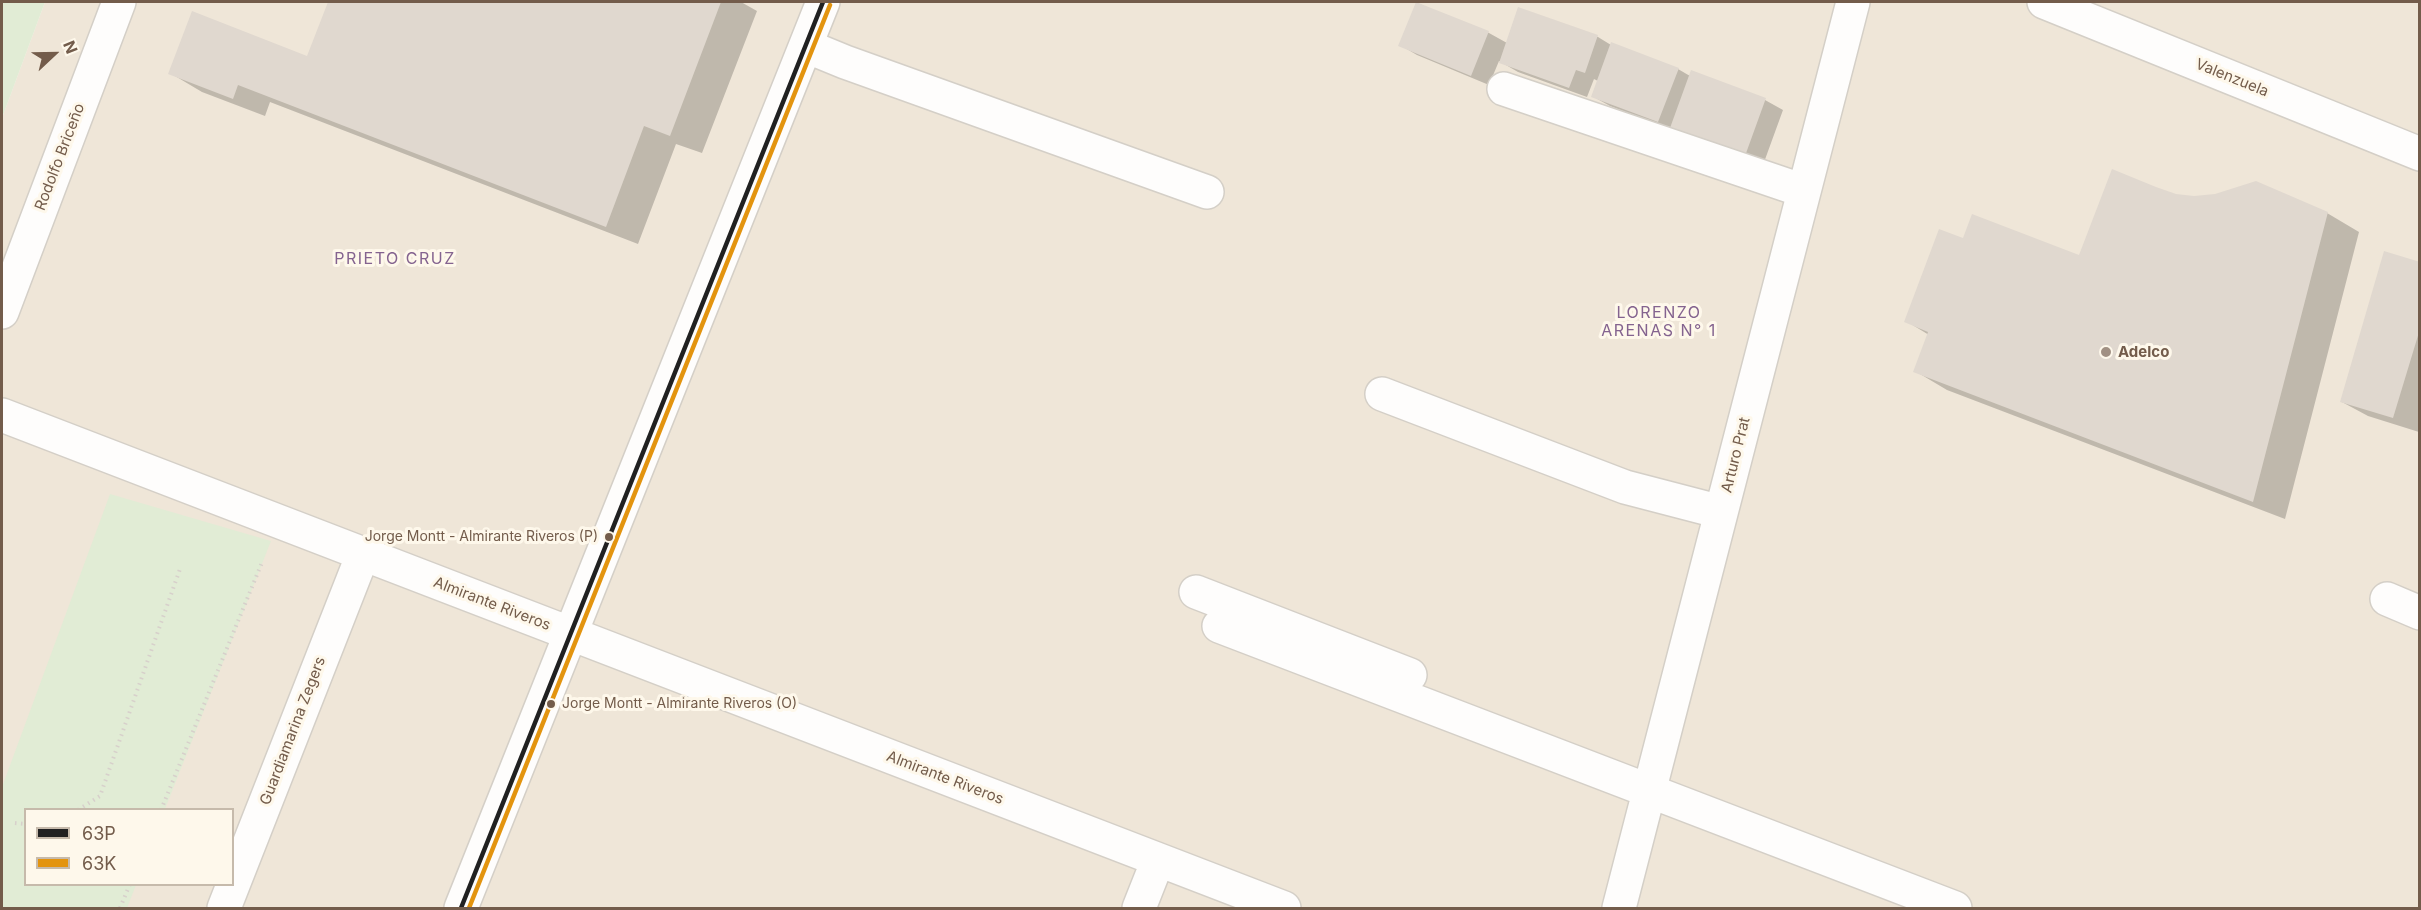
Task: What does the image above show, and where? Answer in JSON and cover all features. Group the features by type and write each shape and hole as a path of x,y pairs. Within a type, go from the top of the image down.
{"street":[{"name":"Rodolfo Briceño","path":"2,312 119,2"},
{"path":"461,909 824,2"},
{"name":"Arturo Prat","path":"1619,909 1853,2"},
{"name":"Valenzuela","path":"2044,2 2420,154"},
{"path":"806,46 1206,192"},
{"path":"1504,88 1804,191"},
{"path":"1382,394 1625,487 1721,512"},
{"name":"Almirante Riveros","path":"2,416 1284,909"},
{"name":"Guardiamarina Zegers","path":"234,883 363,554"},
{"path":"1196,592 1954,909"},
{"path":"2387,599 2420,613"},
{"path":"1219,626 1652,782"},
{"path":"1139,909 1158,860"},
{"name":"Guardiamarina Zegers","path":"224,909 233,886"}],"path":[{"path":"161,808 263,560"},
{"path":"82,808 99,796 180,568"},
{"path":"15,823 24,824"},
{"path":"120,909 130,886"}],"shaded area":[{"path":"45,2 2419,2 2419,908 2,908 2,118"}],"green space":[{"path":"2,2 45,2 2,118"},
{"path":"110,494 271,541 165,808 24,808 24,886 136,886 127,908 2,908 2,787"}],"building":[{"path":"328,2 721,2 670,136 644,126 606,227 238,85 233,99 168,74 192,11 307,56"},
{"path":"1416,2 1489,31 1471,76 1398,46"},
{"path":"1518,7 1598,35 1585,73 1576,70 1569,88 1499,63"},
{"path":"1611,42 1679,68 1658,122 1591,97"},
{"path":"1691,70 1766,98 1745,156 1670,128"},
{"name":"Adelco","path":"2112,169 2176,194 2194,196 2215,194 2256,181 2328,212 2253,502 1913,372 1928,332 1904,322 1939,229 1963,238 1972,214 2079,255"},
{"path":"2384,251 2420,262 2420,329 2393,418 2340,402"}],"transit line":[{"name":"63P","path":"461,908 823,2"},
{"name":"63K","path":"469,908 830,5"}],"place":[{"name":"Adelco","path":"2106,352"},
{"name":"Jorge Montt - Almirante Riveros (P)","path":"609,537"},
{"name":"Jorge Montt - Almirante Riveros (O)","path":"551,704"}],"district":[{"name":"PRIETO CRUZ","path":"395,259"},
{"name":"LORENZO ARENAS N° 1","path":"1659,322"}]}
